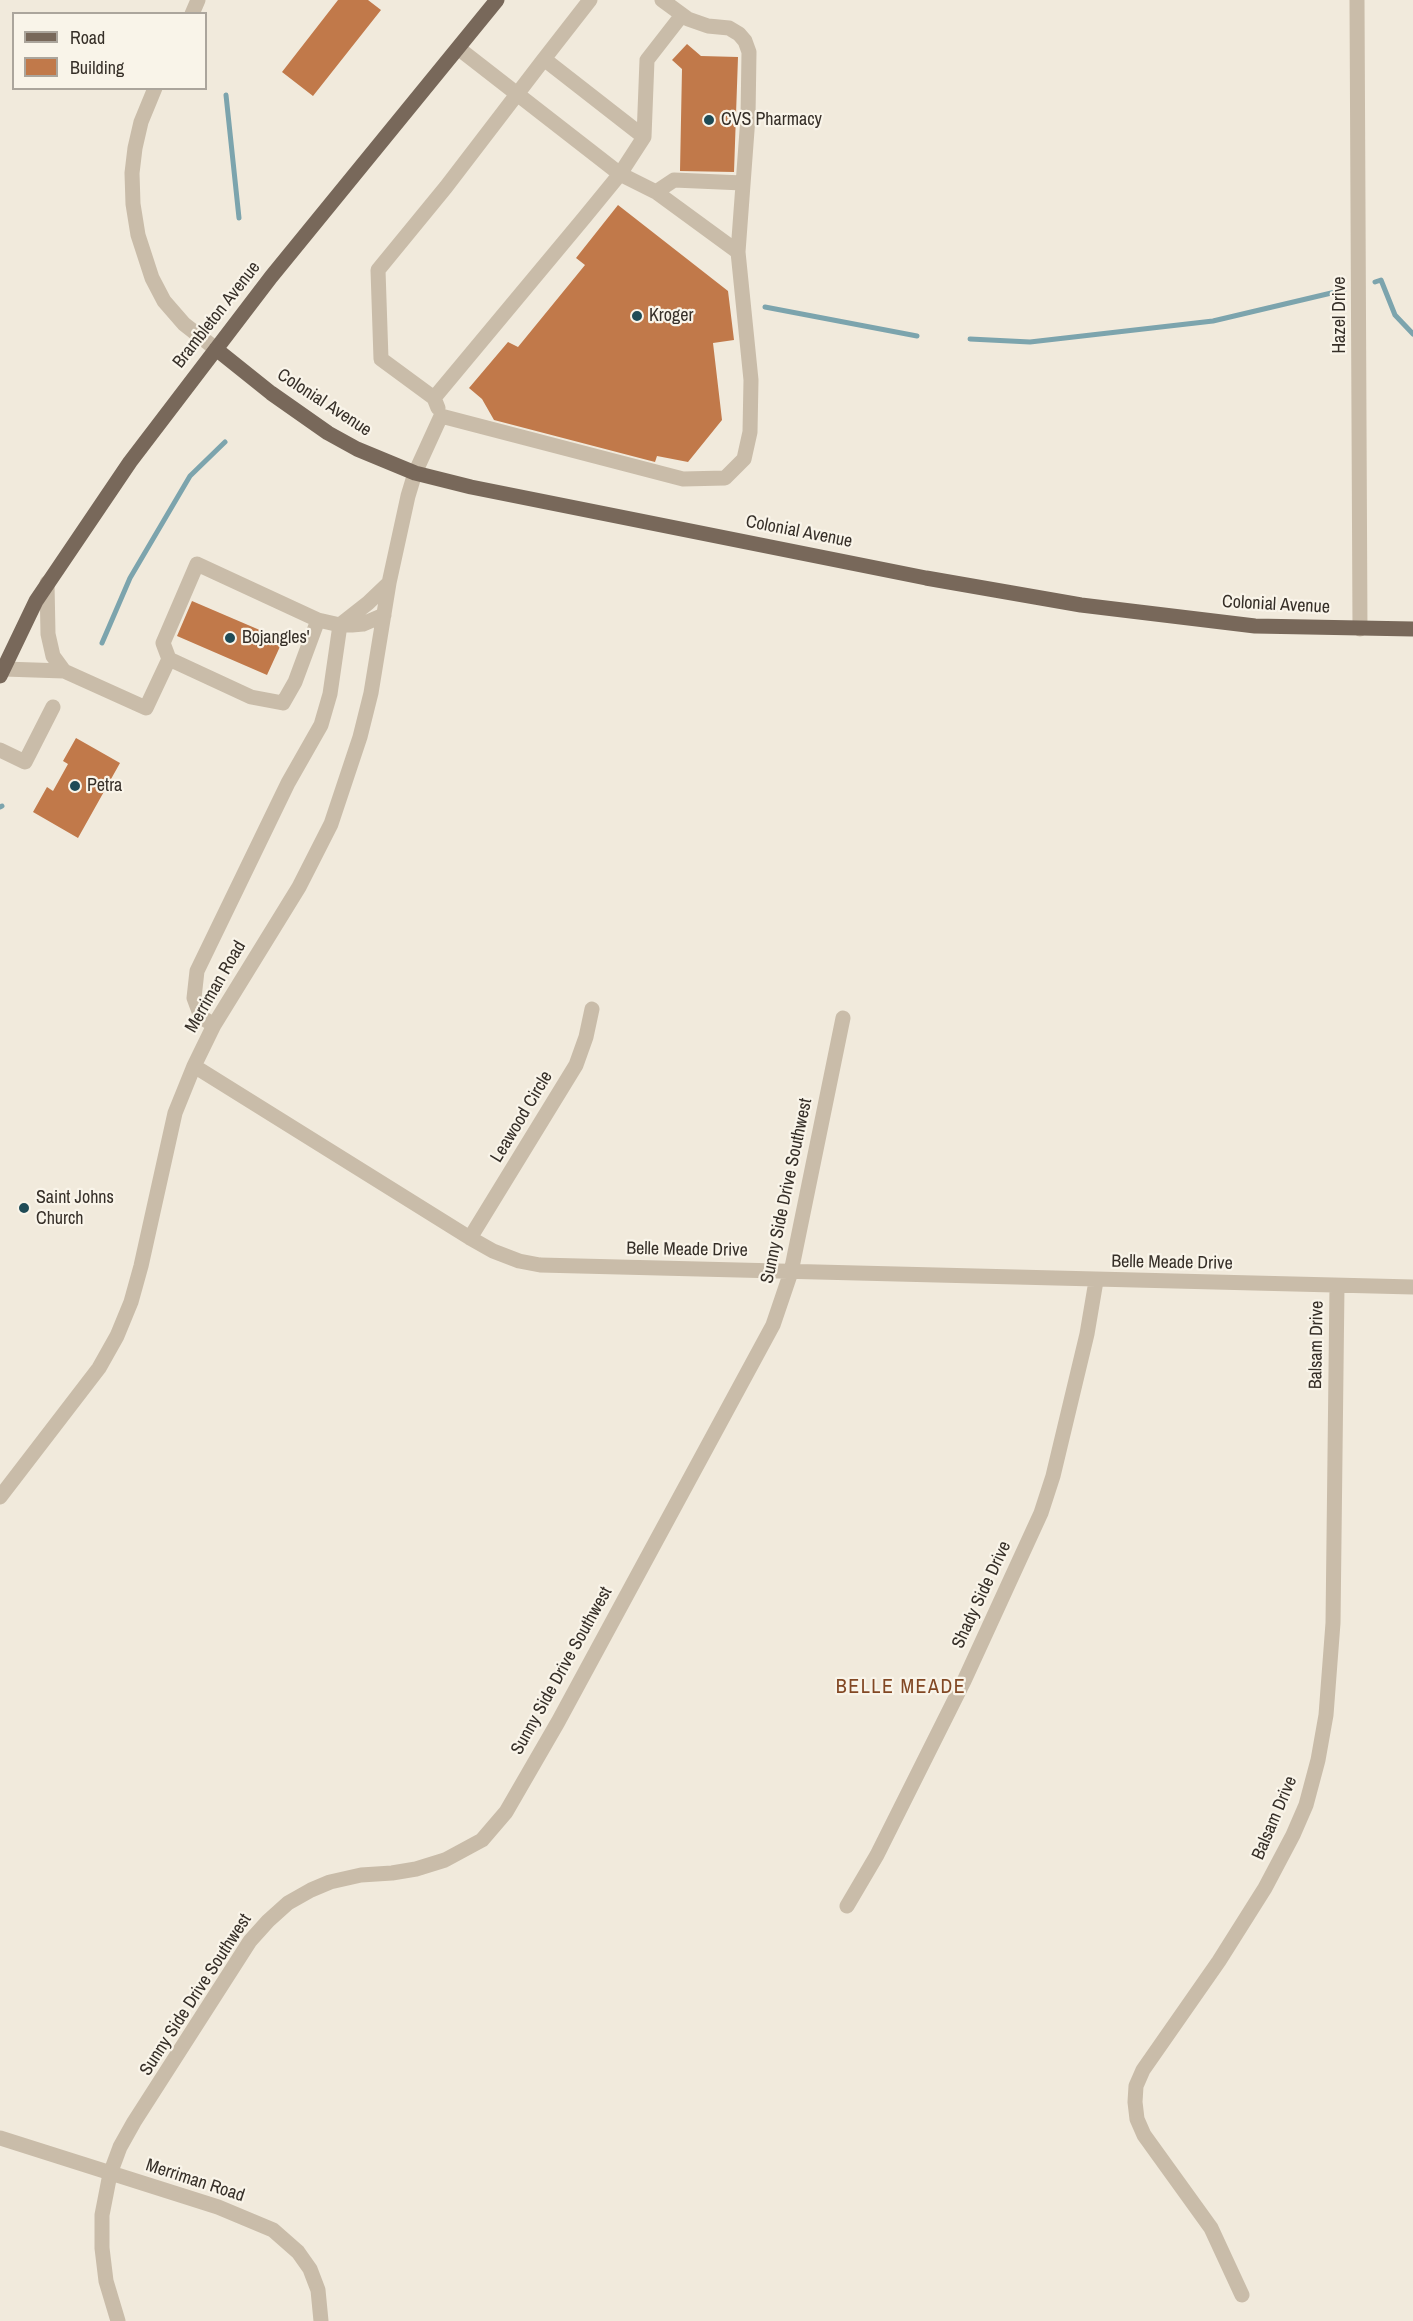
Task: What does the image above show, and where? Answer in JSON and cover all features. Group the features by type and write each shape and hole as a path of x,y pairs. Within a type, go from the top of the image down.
{"main road":[{"name":"Brambleton Avenue","path":"2,672 36,601 118,478 271,277 496,0"},
{"name":"Colonial Avenue","path":"216,349 270,393 328,433 357,449 415,473 555,504 914,576 1081,605 1255,626 1413,628"}],"street":[{"path":"590,0 517,96 378,270 381,359 434,398 441,416 683,479 725,478 744,459 750,432 750,380 738,252 749,52 745,41 729,28 708,26 682,15 662,0"},
{"name":"Hazel Drive","path":"1357,0 1360,629"},
{"path":"434,398 620,174 644,136 647,60 682,15"},
{"path":"458,48 620,174 656,192 738,252"},
{"path":"544,58 644,136"},
{"path":"153,90 141,122 134,156 133,204 138,235 152,278 164,301 184,324 216,349"},
{"path":"656,192 674,180 743,183"},
{"name":"Merriman Road","path":"0,1497 99,1368 117,1336 131,1302 141,1266 175,1113 194,1066 214,1025 299,887 331,824 360,737 371,693 389,583 408,496 415,473 441,416"},
{"path":"318,620 295,682 283,703 251,697 169,659 163,643 197,564 318,620 340,625 363,624 384,615"},
{"path":"47,583 48,634 53,656 64,672"},
{"path":"214,1025 201,1017 194,998 197,971 288,783 321,725 330,694 340,625 389,583"},
{"path":"2,672 64,672 146,708 169,659"},
{"path":"0,750 25,762 53,707"},
{"name":"Leawood Circle","path":"470,1238 576,1065 586,1037 592,1009"},
{"name":"Sunny Side Drive Southwest","path":"118,2321 106,2281 102,2248 102,2215 110,2174 120,2147 134,2122 250,1941 288,1904 311,1890 330,1882 362,1875 416,1869 445,1860 482,1840 506,1812 738,1394 773,1325 791,1272 843,1018"},
{"name":"Belle Meade Drive","path":"194,1066 470,1238 493,1251 519,1261 540,1265 1096,1281 1413,1287"},
{"name":"Shady Side Drive","path":"847,1906 877,1855 964,1681 1041,1513 1053,1476 1087,1334 1096,1281"},
{"name":"Balsam Drive","path":"1242,2295 1211,2228 1144,2135 1137,2119 1136,2086 1143,2070 1219,1961 1265,1888 1306,1805 1318,1760 1326,1715 1333,1623 1337,1286"},
{"name":"Merriman Road","path":"0,2138 218,2207 265,2226 283,2237 298,2252 310,2270 318,2290 321,2321"}],"building":[{"path":"338,0 368,0 381,10 313,96 282,72"},
{"name":"CVS Pharmacy","path":"687,44 701,56 738,57 734,172 680,171 682,69 672,60"},
{"name":"Kroger","path":"618,205 728,291 734,340 713,343 722,420 688,462 657,456 655,462 494,420 482,399 469,388 508,342 518,347 585,265 576,258"},
{"name":"Bojangles'","path":"192,601 283,640 267,675 177,636"},
{"path":"76,738 120,763 78,838 33,812 47,787 53,791 68,764 63,761"}],"waterway":[{"path":"226,95 239,218"},
{"path":"1375,282 1381,280 1395,315 1413,334"},
{"path":"970,339 1030,342 1213,321 1344,290"},
{"path":"765,307 917,336"},
{"path":"102,643 130,578 190,476 225,442"}],"place":[{"name":"CVS Pharmacy","path":"709,120"},
{"name":"Kroger","path":"637,316"},
{"name":"Bojangles'","path":"230,638"},
{"name":"Petra","path":"75,786"},
{"name":"Saint Johns Church","path":"24,1208"}],"district":[{"name":"BELLE MEADE","path":"901,1688"}]}
